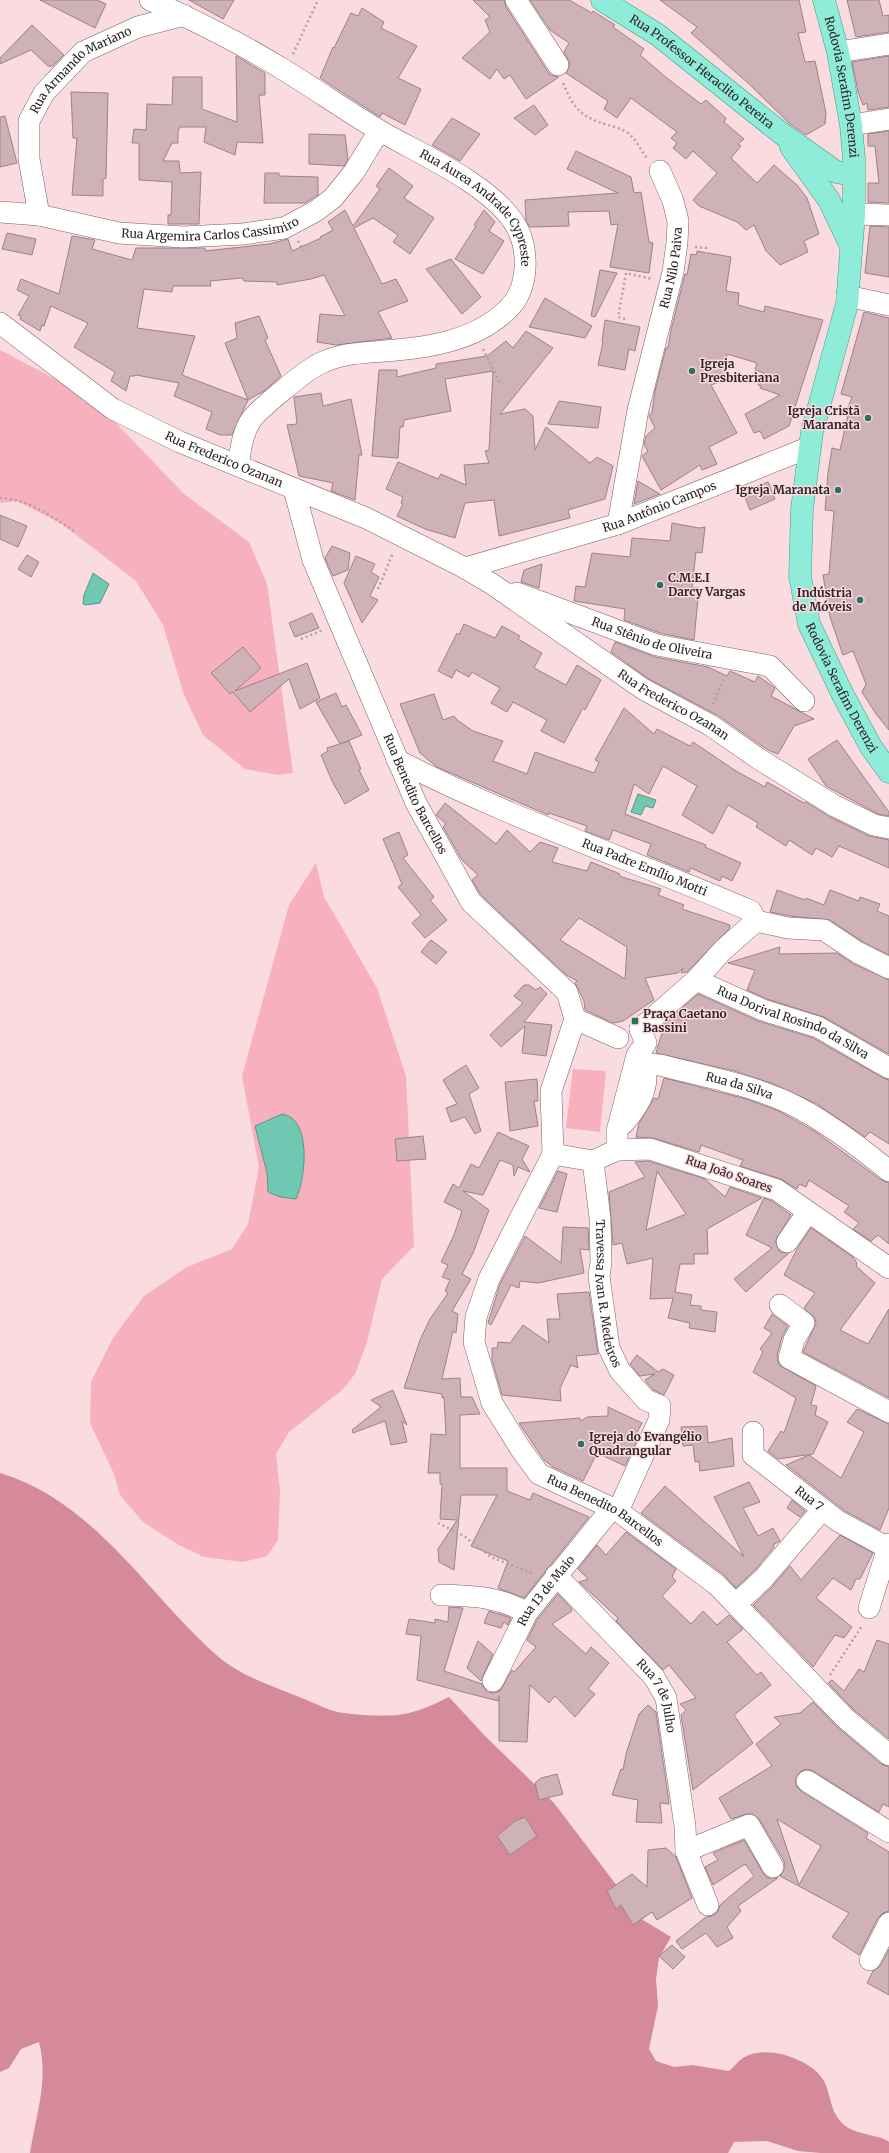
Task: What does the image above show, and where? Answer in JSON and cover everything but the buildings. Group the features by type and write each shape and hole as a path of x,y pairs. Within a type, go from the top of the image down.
{"main road":[{"name":"Rua Professor Heraclito Pereira","path":"602,0 658,35 781,133"},
{"name":"Rodovia Serafim Derenzi","path":"824,0 838,52 851,125 854,214 850,244 847,304 812,432 802,509 800,576 809,624 843,695 871,747 889,772"},
{"name":"Rodovia Serafim Derenzi","path":"781,133 836,172 853,175"},
{"name":"Rodovia Serafim Derenzi","path":"781,133 829,200 850,244"}],"street":[{"name":"Rua Áurea Andrade Cypreste","path":"150,0 236,41 286,71 379,131 475,186 492,198 514,222 525,247 525,273 519,292 510,308 476,333 412,349 341,355 319,364 295,381 252,419 242,440 238,465"},
{"path":"516,0 558,65"},
{"name":"Rua Armando Mariano","path":"39,215 29,160 29,121 44,93 83,52 138,27 184,15"},
{"path":"838,52 889,44"},
{"path":"851,125 889,119"},
{"name":"Rua Argemira Carlos Cassimiro","path":"0,212 39,215 119,233 183,237 243,234 284,228 316,211 333,198 354,172 379,131"},
{"name":"Rua Nilo Paiva","path":"618,524 638,410 670,284 677,244 678,222 673,202 660,171"},
{"path":"854,214 889,215"},
{"path":"848,296 889,305"},
{"name":"Rua Frederico Ozanan","path":"0,323 113,409 173,439 366,518 465,568 492,584 643,689 710,726 835,806 874,825 889,828"},
{"name":"Rua Antônio Campos","path":"465,568 618,524 810,447"},
{"name":"Rua Benedito Barcellos","path":"294,489 313,560 416,803 470,902 567,992 575,1019"},
{"name":"Rua Stênio de Oliveira","path":"492,584 657,645 770,666 804,700"},
{"name":"Rua Padre Emílio Motti","path":"397,760 429,776 590,846 679,880 751,911 756,921"},
{"path":"640,1029 696,980 723,950 756,921 788,928 824,930 857,952 889,968"},
{"name":"Rua Dorival Rosindo da Silva","path":"696,980 763,1010 818,1028 889,1068"},
{"path":"640,1029 646,1043 617,1140 593,1161 553,1154 551,1091 575,1019 618,1038 623,1052 641,1056"},
{"path":"618,1038 629,1027 640,1029"},
{"name":"Rua da Silva","path":"641,1056 660,1065 757,1091 799,1108 863,1149 889,1171"},
{"name":"Rua João Soares","path":"617,1140 679,1157 778,1190 889,1268"},
{"name":"Rua Benedito Barcellos","path":"553,1154 489,1279 476,1317 474,1342 492,1403 520,1448 539,1474 615,1510 717,1585 845,1718 889,1755"},
{"name":"Travessa Ivan R. Medeiros","path":"593,1161 600,1218 601,1262 599,1276 609,1348 620,1371 646,1400 660,1406"},
{"path":"787,1242 808,1212"},
{"path":"780,1305 804,1323 794,1340 789,1358 889,1412"},
{"name":"Rua 13 de Maio","path":"492,1682 527,1613 556,1575 615,1510 659,1420 660,1406"},
{"name":"Rua 7","path":"753,1432 753,1455 838,1521 888,1546"},
{"path":"736,1604 763,1578 822,1510"},
{"path":"869,1608 883,1582 888,1546"},
{"name":"Rua 7 de Julho","path":"556,1575 654,1677 666,1698 685,1826 686,1851 708,1905"},
{"path":"441,1595 483,1596 503,1601 527,1613"},
{"path":"807,1781 889,1832"},
{"path":"686,1851 750,1825 774,1867"},
{"path":"870,1960 889,1923"}],"path":[{"path":"286,71 318,0"},
{"path":"558,65 562,72 563,82 570,100 577,110 585,116 629,134 637,142 642,153 660,171"},
{"path":"625,319 618,317 626,273 670,284"},
{"path":"476,333 500,385"},
{"path":"0,498 12,498 43,511 74,531"},
{"path":"378,589 400,536"},
{"path":"710,726 710,710 726,673 735,660"},
{"path":"438,1523 464,1536 490,1557 536,1574 556,1575"},
{"path":"818,1690 839,1664 861,1629 869,1608"}],"shaded area":[{"path":"0,350 92,398 184,494 249,542 267,584 293,773 278,775 245,769 203,735 184,695 163,625 136,581 62,524 17,501 0,503"},
{"path":"93,573 109,584 100,603 86,605 83,604 84,595"},
{"path":"638,794 656,800 653,808 645,806 641,815 631,812"},
{"path":"316,863 324,897 377,988 406,1076 414,1246 382,1279 367,1342 355,1374 342,1390 289,1432 276,1454 280,1491 278,1540 267,1556 243,1562 204,1557 179,1545 143,1522 120,1495 114,1474 90,1423 91,1382 113,1338 144,1296 187,1267 232,1249 248,1224 259,1167 242,1076 289,905"},
{"path":"573,1069 606,1071 600,1132 566,1128"},
{"path":"282,1114 292,1118 298,1126 302,1137 304,1164 300,1189 296,1199 280,1197 268,1192 267,1173 255,1126"},
{"path":"0,1473 33,1486 63,1504 90,1526 116,1550 188,1628 213,1652 233,1668 245,1674 330,1710 352,1714 398,1715 410,1713 433,1705 449,1697 486,1737 554,1803 643,1920 671,1937 659,1958 656,1979 658,2006 649,2049 656,2061 674,2067 692,2065 729,2071 741,2059 752,2054 763,2052 775,2053 799,2060 818,2073 824,2081 835,2113 842,2123 860,2133 885,2139 889,2142 889,2153 821,2153 798,2151 767,2141 734,2142 728,2153 30,2153 42,2084 42,2056 39,2042 21,2049 9,2068 0,2072"}],"place":[{"name":"Igreja Presbiteriana","path":"692,371"},
{"name":"Igreja Cristã Maranata","path":"868,418"},
{"name":"Igreja Maranata","path":"838,490"},
{"name":"C.M.E.I Darcy Vargas","path":"660,585"},
{"name":"Indústria de Móveis","path":"860,600"},
{"name":"Praça Caetano Bassini","path":"635,1021"},
{"name":"Igreja do Evangélio Quadrangular","path":"581,1444"}]}
